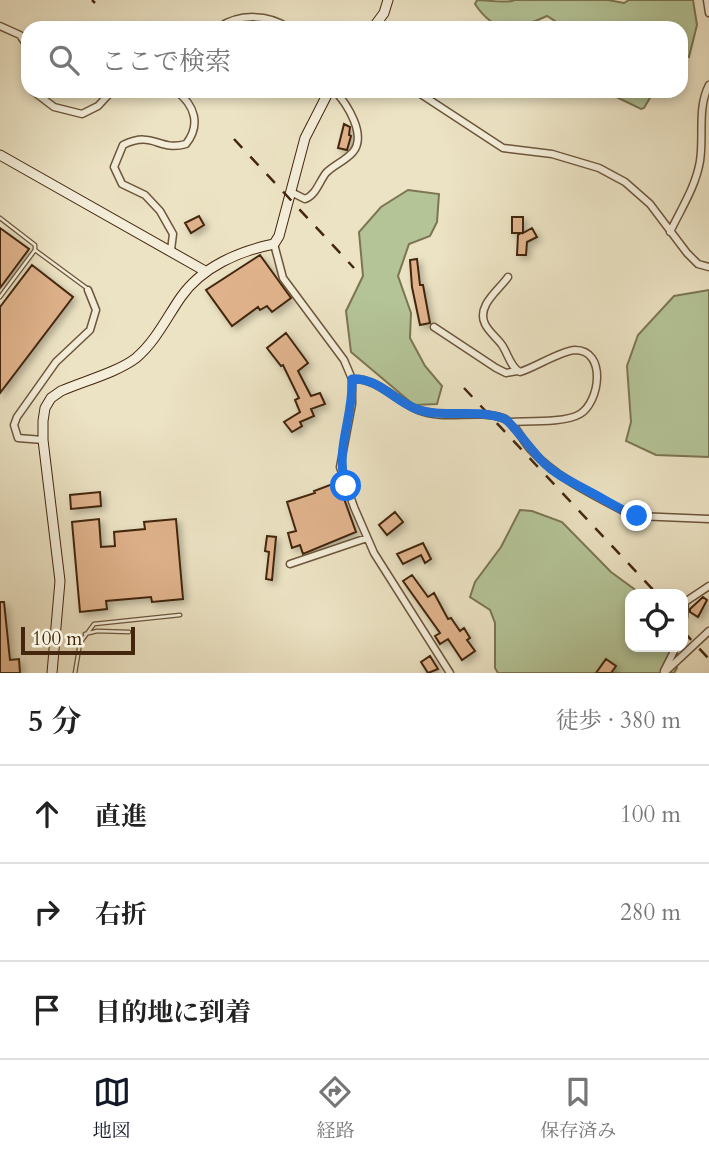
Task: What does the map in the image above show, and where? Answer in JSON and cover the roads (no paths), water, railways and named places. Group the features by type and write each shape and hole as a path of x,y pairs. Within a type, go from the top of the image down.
{"street":[{"path":"378,21 388,0"},
{"path":"707,0 709,13"},
{"path":"232,21 262,18 276,21"},
{"path":"0,26 12,29 21,36"},
{"path":"670,232 698,174 703,138 703,99 709,85"},
{"path":"42,98 54,107 82,114 105,98"},
{"path":"171,250 173,234 160,211 145,195 122,184 114,167 123,145 134,139 153,139 169,146 186,144 192,136 194,113 190,103 184,98"},
{"path":"52,673 60,581 43,440 45,408 51,398 61,391 134,359 155,338 183,294 205,271 255,248 274,244 279,236 305,138 325,98"},
{"path":"291,192 305,199 311,197 328,172 356,146 353,118 340,98"},
{"path":"427,98 503,148 552,154 610,173 650,204 693,259 709,267"},
{"path":"0,155 205,271"},
{"path":"274,244 283,278 344,360 352,379 352,404 341,453 341,467 367,538 395,590 450,673"},
{"path":"508,277 486,302 482,315 484,323 502,345 517,371"},
{"path":"43,440 18,438 14,425 56,362 90,330 96,310 88,290"},
{"path":"434,327 506,373 531,369 572,350 583,351 592,358 595,365 596,391 592,401 578,415 510,422"},
{"path":"352,379 362,378 371,382 398,401 424,412 504,418 527,446 558,475 629,514 709,519"},
{"path":"290,564 367,538"},
{"path":"688,600 709,586"},
{"path":"664,673 709,631"},
{"path":"664,673 674,652"}],"lane":[{"path":"0,218 35,245 35,250 0,297"},
{"path":"35,250 88,290"},
{"path":"75,673 80,643 94,624 100,621 180,615"},
{"path":"85,634 97,631 129,632"}],"railway":[{"path":"92,0 95,3"},
{"path":"234,139 354,268"},
{"path":"464,388 652,589"},
{"path":"688,636 709,659"}]}
